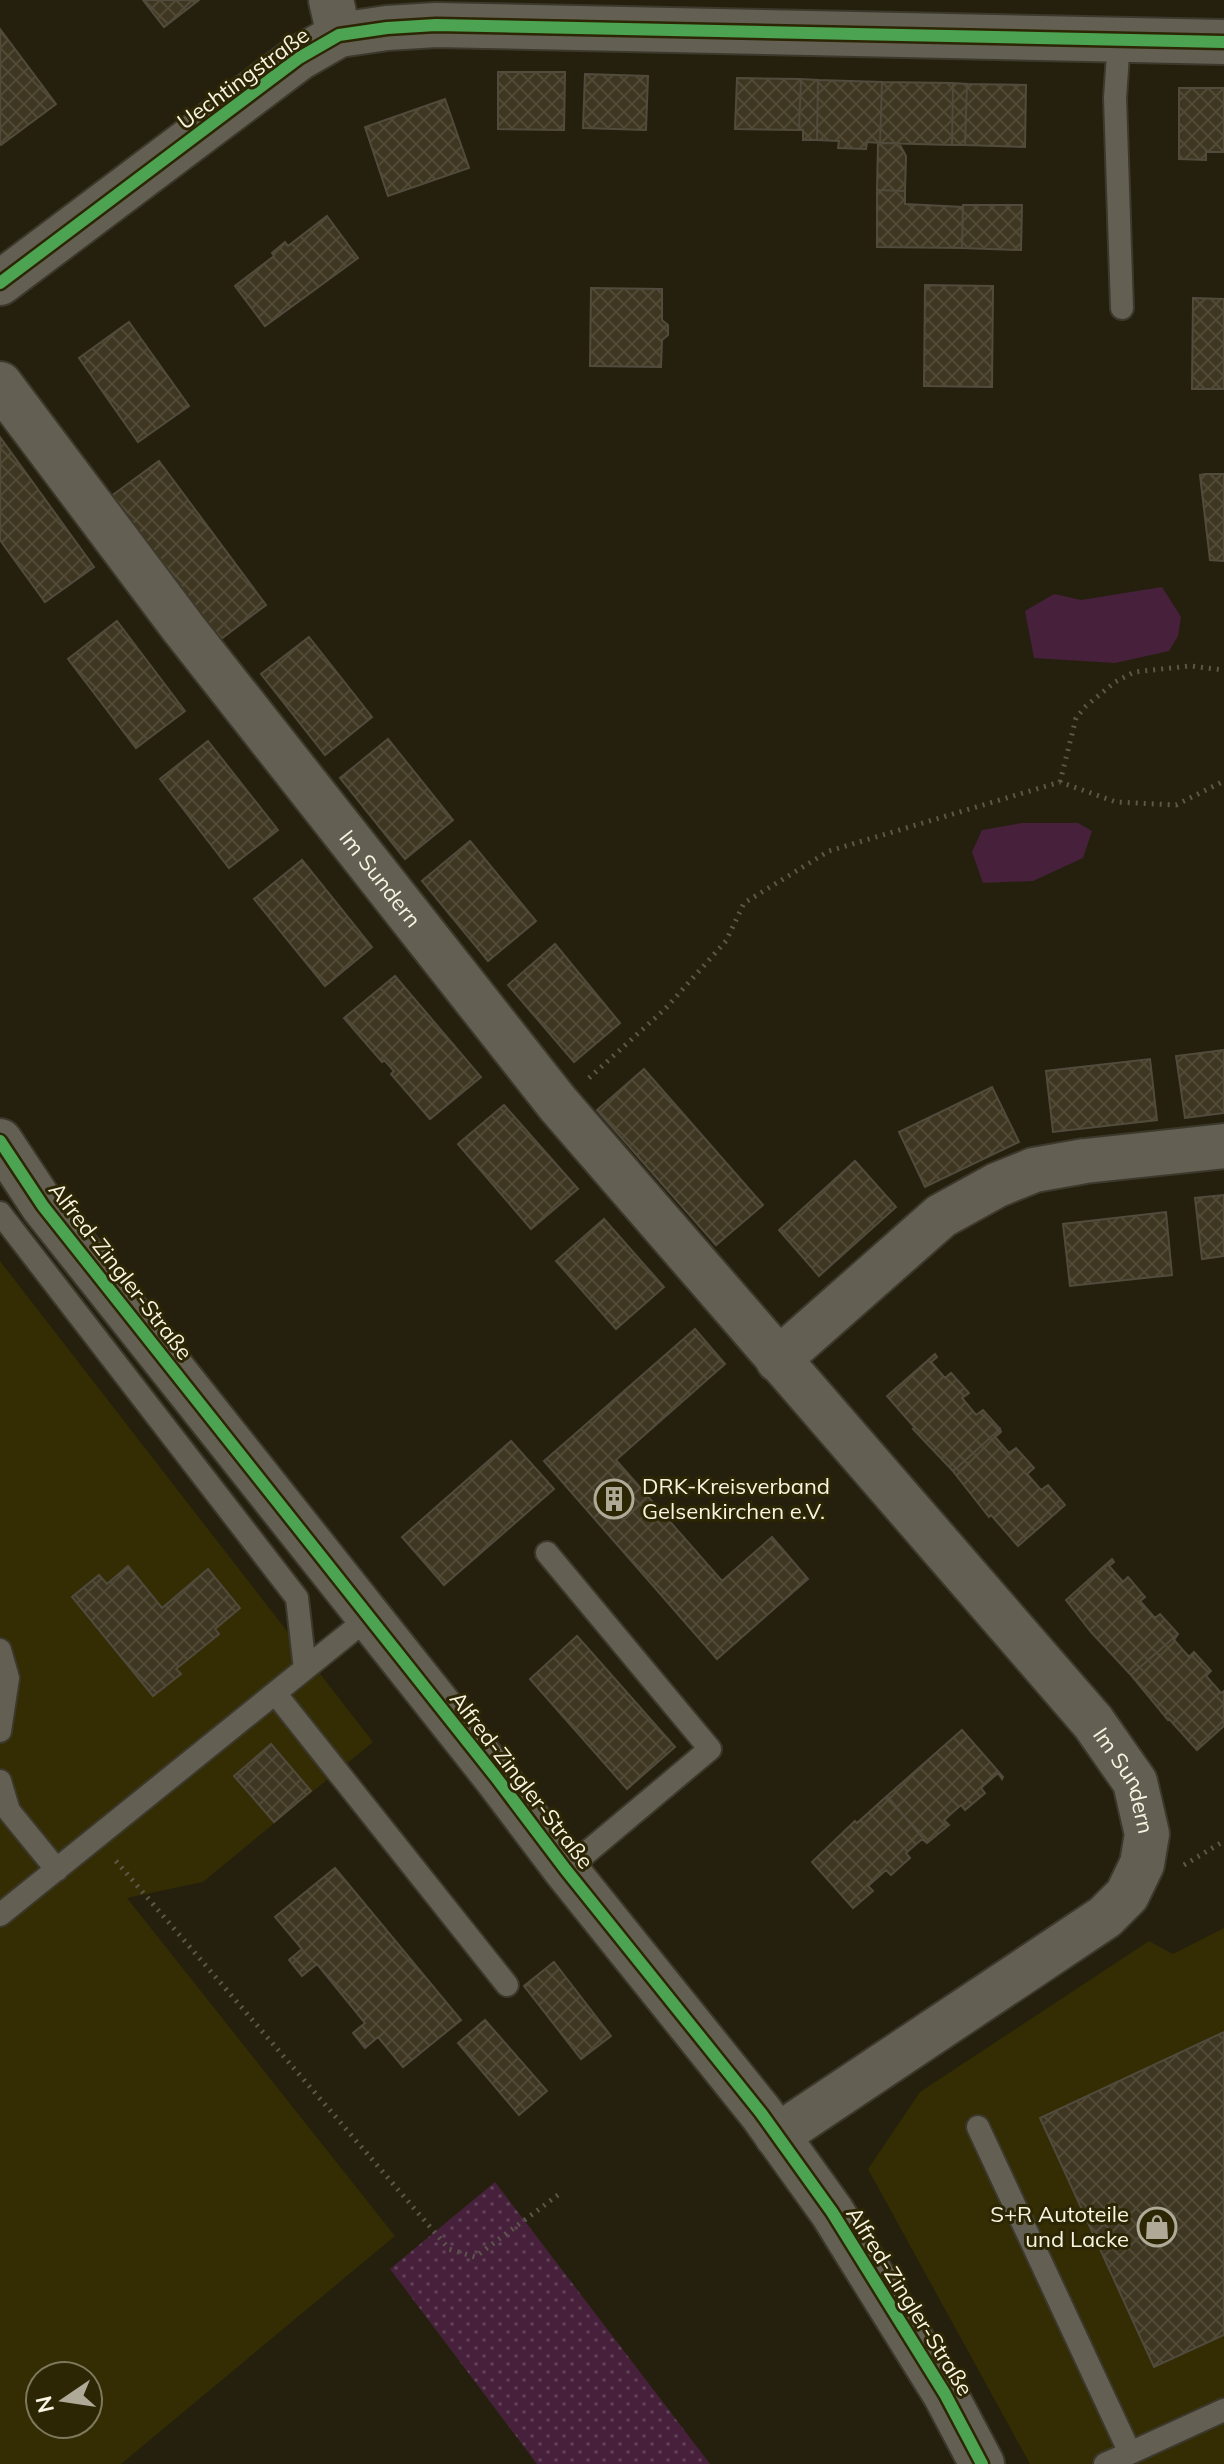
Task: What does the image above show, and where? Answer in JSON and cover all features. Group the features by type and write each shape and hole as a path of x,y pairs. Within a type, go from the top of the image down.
{"street":[{"name":"Uechtingstraße","path":"0,283 299,58 335,18 387,28 436,25 1224,42"},
{"name":"Im Sundern","path":"0,384 184,629 558,1104 1093,1722 1135,1782 1147,1834 1142,1864 1127,1895 1105,1917 777,2136"},
{"name":"Alfred-Zingler-Straße","path":"0,1141 43,1206 777,2136 832,2212 937,2381 982,2464"},
{"path":"778,1360 941,1216 997,1185 1034,1170 1085,1161 1224,1146"}],"lane":[{"path":"1119,40 1115,98 1122,308"},
{"path":"0,1213 297,1598 305,1669"},
{"path":"547,1553 710,1749 566,1870"},
{"path":"0,1915 368,1618"},
{"path":"0,1650 8,1678 0,1731"},
{"path":"275,1693 507,1985"},
{"path":"0,1781 9,1811 57,1870"},
{"path":"978,2127 1130,2453"},
{"path":"1105,2464 1224,2410"}],"path":[{"path":"1060,782 1076,718 1115,682 1134,672 1190,666 1224,670"},
{"path":"558,1104 665,1009 726,941 744,903 829,851 1060,782 1116,802 1176,805 1224,781"},
{"path":"97,1838 449,2249 475,2257 558,2195"}],"shaded area":[{"path":"1162,587 1181,617 1178,636 1169,651 1115,663 1034,658 1025,611 1054,594 1081,600"},
{"path":"1022,823 1078,823 1092,831 1083,858 1033,881 983,883 972,852 982,830"},
{"path":"0,1261 373,1742 203,1882 127,1898 395,2236 121,2464 0,2464"},
{"path":"1224,1928 1224,2464 1030,2464 868,2169 920,2092 1149,1941 1173,1954"},
{"path":"495,2182 710,2464 537,2464 390,2269"}],"building":[{"path":"143,0 199,0 164,27"},
{"path":"0,29 56,104 1,145 0,144"},
{"path":"498,72 565,72 564,130 498,129"},
{"path":"585,74 648,76 646,130 583,128"},
{"path":"737,78 801,79 799,130 735,129"},
{"path":"801,79 818,80 817,140 803,140 803,130 799,130"},
{"path":"818,80 882,82 880,143 867,142 866,149 838,148 839,141 817,140"},
{"path":"882,82 953,83 952,145 880,143"},
{"path":"953,83 967,84 965,145 952,145"},
{"path":"967,84 1026,85 1025,147 965,145"},
{"path":"1179,88 1224,88 1224,152 1206,152 1206,160 1179,159"},
{"path":"445,99 469,168 388,196 365,127"},
{"path":"878,143 899,143 906,156 905,191 877,190"},
{"path":"877,190 905,191 905,204 963,207 962,248 877,247"},
{"path":"963,205 1022,205 1021,250 962,248"},
{"path":"327,216 358,258 265,326 235,286 274,256 272,253 285,242 288,246"},
{"path":"925,285 993,286 992,387 924,386"},
{"path":"591,288 662,289 662,320 668,325 668,335 662,340 661,367 590,366"},
{"path":"1193,298 1224,299 1224,389 1192,389"},
{"path":"129,322 189,406 138,442 79,358"},
{"path":"0,437 94,567 45,602 0,540"},
{"path":"159,461 266,605 217,642 110,497"},
{"path":"1224,474 1224,561 1210,560 1200,475"},
{"path":"117,621 185,711 136,748 68,659"},
{"path":"309,637 372,717 325,755 261,674"},
{"path":"388,739 453,820 405,859 340,778"},
{"path":"208,741 278,830 229,868 160,779"},
{"path":"470,841 536,921 488,961 422,881"},
{"path":"302,860 372,947 325,986 254,899"},
{"path":"555,944 620,1023 574,1062 508,985"},
{"path":"395,976 481,1077 430,1119 391,1074 394,1071 384,1060 382,1062 344,1018"},
{"path":"1224,1050 1224,1113 1185,1118 1176,1056"},
{"path":"1150,1059 1157,1120 1053,1132 1046,1071"},
{"path":"644,1069 763,1205 716,1245 597,1110"},
{"path":"992,1087 1019,1142 925,1187 899,1132"},
{"path":"504,1105 578,1189 531,1229 458,1144"},
{"path":"855,1161 896,1207 819,1276 779,1230"},
{"path":"1224,1195 1224,1256 1202,1259 1195,1198"},
{"path":"1166,1212 1172,1275 1070,1286 1063,1224"},
{"path":"604,1219 664,1287 616,1329 556,1261"},
{"name":"DRK-Kreisverband Gelsenkirchen e.V.","path":"695,1329 725,1364 616,1460 722,1581 772,1537 808,1579 717,1659 544,1461"},
{"path":"935,1354 937,1357 931,1362 945,1378 951,1373 969,1393 962,1398 976,1415 983,1410 1000,1429 953,1471 887,1396"},
{"path":"1000,1429 1001,1432 995,1437 1009,1453 1016,1448 1034,1468 1027,1474 1041,1490 1048,1485 1065,1505 1018,1546 991,1515 989,1517 953,1471"},
{"path":"511,1441 554,1489 444,1585 402,1537"},
{"path":"1112,1559 1114,1562 1109,1566 1123,1582 1128,1577 1145,1597 1140,1601 1155,1618 1160,1614 1178,1634 1131,1675 1066,1600"},
{"path":"128,1566 162,1608 208,1569 240,1608 215,1629 219,1634 176,1669 181,1674 153,1696 72,1597 99,1575 107,1584"},
{"path":"1178,1634 1174,1640 1189,1657 1194,1652 1211,1671 1206,1676 1221,1693 1224,1691 1224,1726 1197,1750 1131,1675"},
{"path":"577,1636 675,1747 627,1789 530,1679"},
{"path":"962,1730 1003,1777 998,1773 981,1788 985,1793 965,1810 961,1805 944,1820 949,1825 927,1843 887,1796"},
{"path":"271,1744 311,1791 274,1822 234,1776"},
{"path":"887,1796 927,1843 922,1839 906,1853 910,1858 891,1875 886,1870 868,1886 873,1891 853,1908 812,1862"},
{"path":"335,1868 461,2020 403,2067 378,2037 365,2048 353,2033 365,2023 317,1964 302,1976 289,1960 302,1949 275,1917"},
{"path":"554,1962 611,2036 581,2059 524,1986"},
{"path":"485,2020 547,2091 519,2115 458,2043"},
{"name":"S+R Autoteile und Lacke","path":"1224,2032 1224,2335 1154,2367 1040,2118"}],"cycle path":[{"path":"0,283 299,58 339,35 436,25 1224,42"},
{"path":"0,1141 43,1206 761,2113 832,2212 945,2394 982,2464"}],"place":[{"name":"DRK-Kreisverband Gelsenkirchen e.V.","path":"614,1499"},
{"name":"S+R Autoteile und Lacke","path":"1157,2227"}]}
